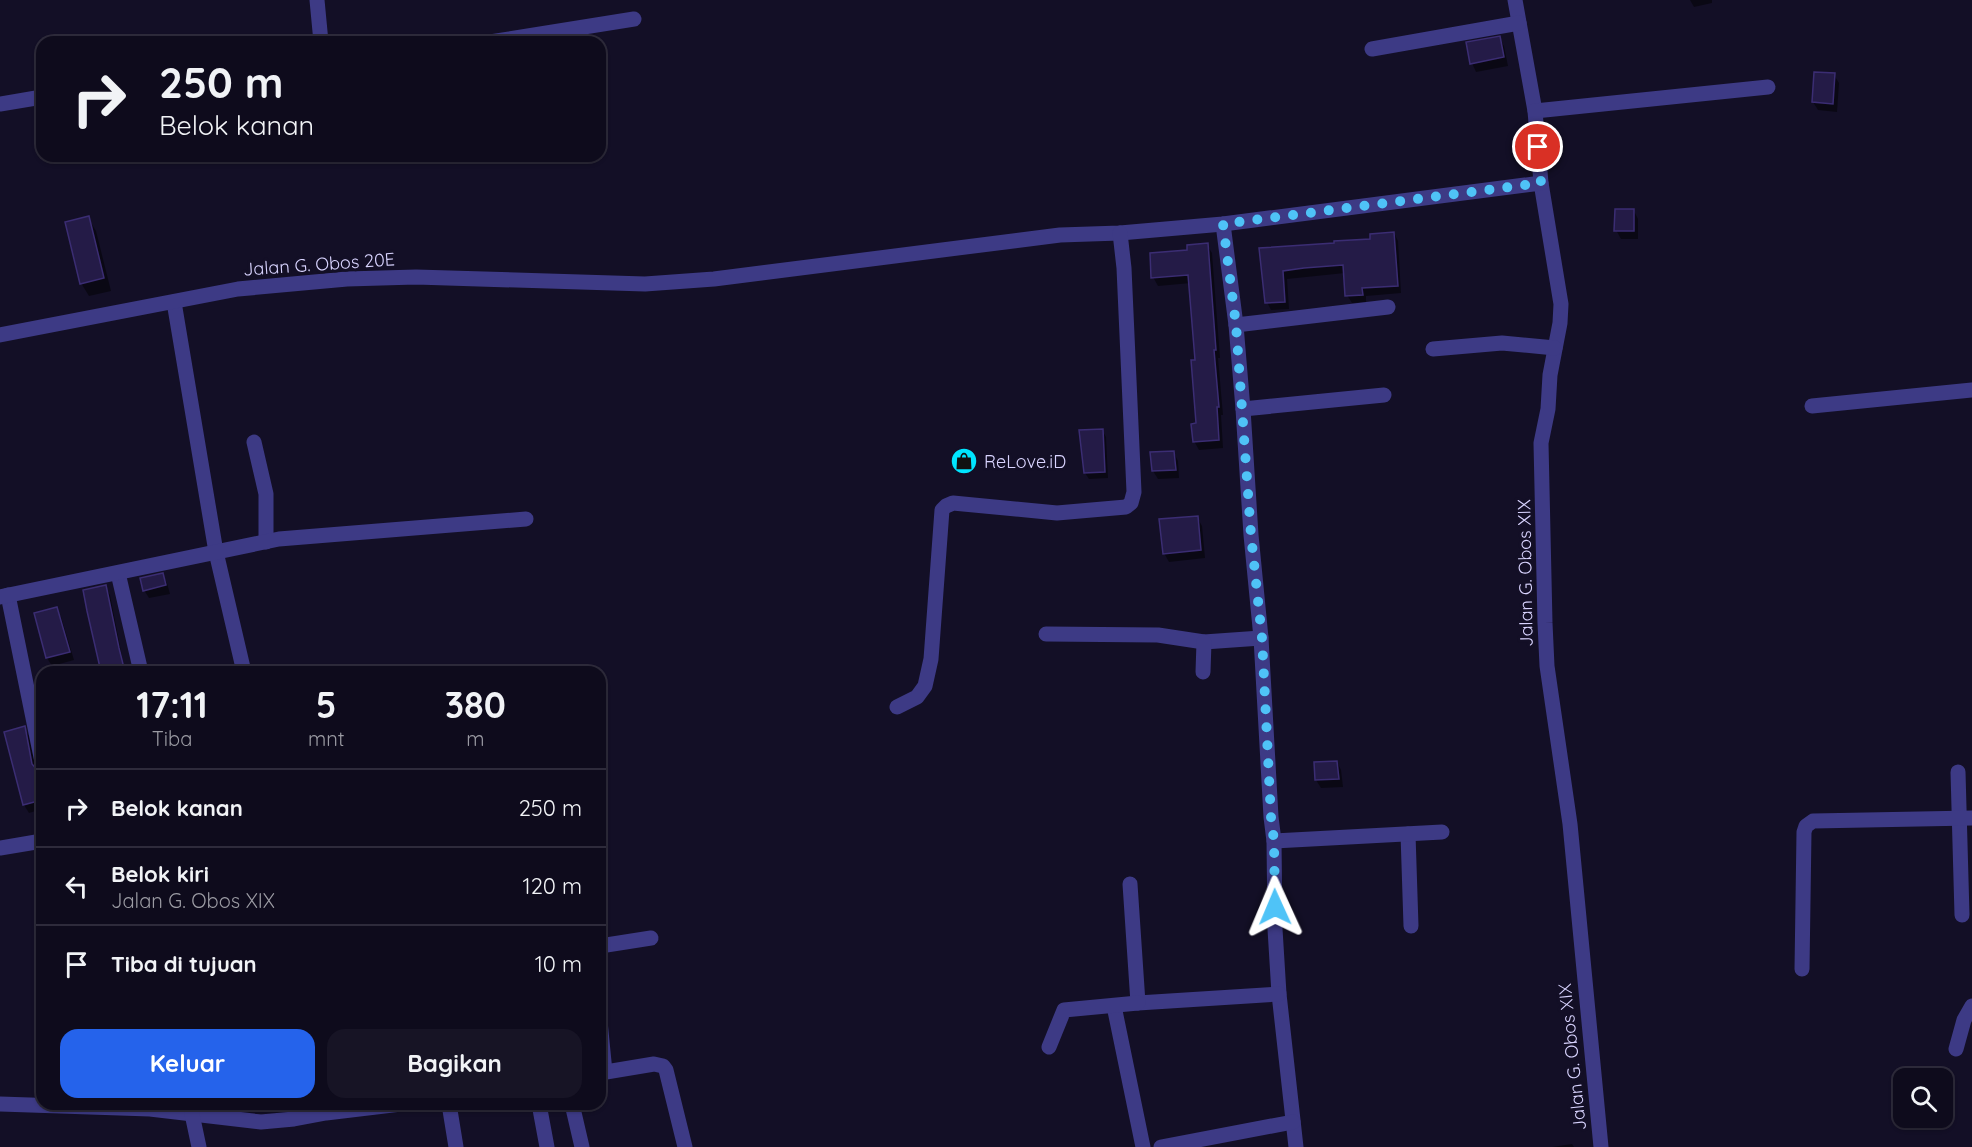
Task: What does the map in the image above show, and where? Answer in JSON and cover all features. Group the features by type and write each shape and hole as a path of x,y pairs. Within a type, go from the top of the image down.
{"street":[{"path":"317,0 320,36"},
{"name":"Jalan G. Obos XIX","path":"1515,0 1535,111 1541,183 1561,304 1560,323 1550,375 1548,409 1541,443 1545,624 1547,666 1570,825 1600,1146"},
{"path":"529,36 634,20"},
{"path":"1372,49 1519,22"},
{"path":"1535,111 1768,87"},
{"path":"0,104 36,98"},
{"name":"Jalan G. Obos 20E","path":"0,335 238,289 359,278 416,277 645,284 714,279 1060,235 1120,233 1223,224 1541,183"},
{"path":"1223,224 1236,325 1251,535 1262,638 1274,841 1275,929 1279,994 1296,1147"},
{"path":"897,707 917,697 925,686 931,659 942,510 946,506 953,503 1057,513 1126,507 1131,503 1134,492 1124,268 1120,233"},
{"path":"174,302 216,552 243,666"},
{"path":"1236,325 1388,307"},
{"path":"1433,349 1502,343 1555,348"},
{"path":"1812,406 1972,390"},
{"path":"1243,409 1384,395"},
{"path":"254,442 266,494 266,542"},
{"path":"36,736 4,596 266,542 344,532 526,519"},
{"path":"118,573 140,666"},
{"path":"1046,634 1158,635 1204,642 1262,638"},
{"path":"1203,672 1204,642"},
{"path":"1958,772 1966,818 1962,915"},
{"path":"1802,969 1804,832 1806,826 1813,821 1966,818"},
{"path":"1274,841 1442,832"},
{"path":"1408,834 1411,926"},
{"path":"0,848 36,842"},
{"path":"1130,884 1138,1003"},
{"path":"606,945 651,938"},
{"path":"1049,1047 1064,1010 1279,994"},
{"path":"1114,1006 1143,1147"},
{"path":"1956,1049 1964,1020 1972,1006"},
{"path":"606,1072 654,1064 663,1066 666,1070 685,1147"},
{"path":"0,1104 36,1105"},
{"path":"158,1110 192,1114 212,1110 261,1122 351,1110"},
{"path":"450,1110 456,1147"},
{"path":"540,1110 547,1147"},
{"path":"573,1110 582,1147"},
{"path":"192,1114 199,1147"},
{"path":"1161,1147 1293,1122"}],"building":[{"path":"1500,36 1504,57 1470,64 1466,42"},
{"path":"1814,72 1835,73 1833,104 1812,102"},
{"path":"1615,209 1634,209 1634,231 1614,231"},
{"path":"89,216 104,278 80,284 65,222"},
{"path":"1394,232 1398,286 1362,288 1363,295 1345,296 1343,265 1304,268 1283,271 1285,302 1265,303 1259,248 1370,239 1370,234"},
{"path":"1208,243 1216,350 1214,350 1219,407 1217,407 1219,440 1193,442 1191,424 1196,423 1191,360 1195,360 1188,275 1151,278 1150,253 1187,250 1187,245"},
{"path":"1103,429 1105,472 1084,473 1079,430"},
{"path":"1174,451 1176,470 1152,471 1150,452"},
{"path":"1198,516 1201,550 1163,554 1159,519"},
{"path":"163,573 166,585 143,591 140,578"},
{"path":"106,585 124,666 100,666 83,590"},
{"path":"57,607 70,652 46,658 34,613"},
{"path":"25,726 32,764 36,769 36,802 23,805 4,732"},
{"path":"1337,761 1339,779 1315,780 1314,762"}],"place":[{"name":"ReLove.iD","path":"964,461"}],"route":[{"path":"1275,907 1274,841 1262,638 1251,535 1236,325 1223,224 1541,183 1538,147"}]}
